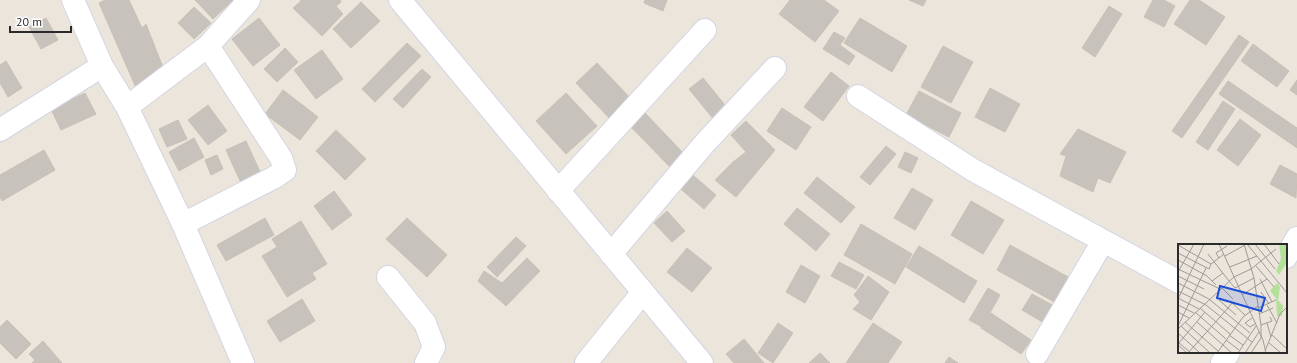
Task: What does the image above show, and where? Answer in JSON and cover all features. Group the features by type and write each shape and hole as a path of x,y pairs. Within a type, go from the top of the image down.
{"street":[{"path":"73,0 102,66 126,106 183,224 243,363"},
{"path":"126,106 208,46 249,0"},
{"path":"400,0 702,363"},
{"path":"558,190 705,30"},
{"path":"183,224 275,177 285,170 281,158 208,46"},
{"path":"0,130 102,66"},
{"path":"611,254 705,142 775,68"},
{"path":"858,96 973,170 1178,281"},
{"path":"1287,256 1297,238"},
{"path":"1037,354 1103,241"},
{"path":"1287,265 1297,267"},
{"path":"388,278 425,323 434,347 426,363"},
{"path":"586,363 643,292"},
{"path":"1222,363 1228,353"}],"building":[{"path":"105,0 129,0 142,28 146,24 164,70 137,90 99,3"},
{"path":"195,0 233,0 213,19"},
{"path":"300,0 340,0 341,2 336,6 343,14 322,36 293,8 301,1"},
{"path":"645,0 667,0 663,11 644,3"},
{"path":"790,0 824,0 839,11 815,42 779,14"},
{"path":"909,0 926,0 923,6"},
{"path":"1153,0 1164,0 1175,6 1164,27 1144,17"},
{"path":"1190,0 1199,0 1225,17 1206,45 1174,24"},
{"path":"361,2 380,21 351,48 333,29"},
{"path":"1109,6 1122,14 1095,57 1082,48"},
{"path":"194,7 211,23 194,39 178,23"},
{"path":"46,18 58,40 41,49 29,27"},
{"path":"259,18 280,45 253,66 232,39"},
{"path":"860,18 907,46 892,72 844,43"},
{"path":"834,32 845,38 840,45 855,56 849,65 823,49"},
{"path":"1239,35 1249,42 1182,138 1172,131"},
{"path":"407,43 421,56 375,102 362,89"},
{"path":"1253,44 1289,71 1277,87 1241,61"},
{"path":"943,46 973,62 951,103 921,87"},
{"path":"285,48 298,62 277,82 264,69"},
{"path":"322,50 343,79 316,99 294,70"},
{"path":"6,61 22,88 8,97 0,83 0,65"},
{"path":"597,63 633,101 612,121 576,83"},
{"path":"422,69 431,77 403,108 393,99"},
{"path":"831,72 849,86 823,121 804,107"},
{"path":"703,78 729,110 715,121 689,89"},
{"path":"1297,80 1297,95 1290,90"},
{"path":"1228,81 1297,128 1297,148 1219,94"},
{"path":"990,88 1020,104 1005,132 975,117"},
{"path":"283,90 318,117 300,140 265,114"},
{"path":"919,91 961,113 949,137 906,115"},
{"path":"85,93 96,114 61,130 51,109"},
{"path":"566,93 597,126 566,154 536,121"},
{"path":"1223,101 1235,109 1208,150 1196,142"},
{"path":"208,105 227,131 208,145 188,120"},
{"path":"782,108 811,127 796,150 767,131"},
{"path":"645,113 686,156 672,169 631,127"},
{"path":"1240,119 1261,135 1238,166 1217,150"},
{"path":"178,120 187,139 167,147 159,129"},
{"path":"746,121 775,150 736,197 715,180 733,162 746,152 731,135"},
{"path":"1078,129 1126,152 1110,183 1098,178 1093,192 1060,176 1066,156 1060,154"},
{"path":"336,130 366,159 345,180 316,151"},
{"path":"194,138 204,157 179,171 169,152"},
{"path":"246,141 262,176 242,185 226,150"},
{"path":"886,146 896,154 870,185 860,177"},
{"path":"44,150 55,170 2,201 0,197 0,175"},
{"path":"905,152 918,158 911,173 898,167"},
{"path":"217,155 223,169 211,175 205,160"},
{"path":"1280,165 1297,174 1296,198 1270,184"},
{"path":"688,171 716,195 704,209 676,185"},
{"path":"817,177 855,207 841,223 804,193"},
{"path":"912,188 933,200 915,230 894,218"},
{"path":"334,191 352,215 332,230 314,206"},
{"path":"971,201 1004,220 983,254 951,235"},
{"path":"797,208 830,234 816,251 784,224"},
{"path":"667,211 685,231 672,242 654,223"},
{"path":"265,218 274,235 226,261 217,245"},
{"path":"407,218 447,255 427,277 386,239"},
{"path":"301,221 327,264 312,273 316,279 287,297 262,256 277,247 272,239"},
{"path":"861,224 912,254 895,284 844,255"},
{"path":"516,237 526,246 497,277 487,267"},
{"path":"1010,245 1070,278 1056,303 997,270"},
{"path":"919,246 977,281 964,303 906,267"},
{"path":"687,248 712,268 692,292 667,272"},
{"path":"527,258 540,271 506,306 478,281 484,271 502,283"},
{"path":"839,262 864,275 856,289 831,276"},
{"path":"801,265 820,276 805,303 786,292"},
{"path":"868,276 889,292 871,320 853,309 860,302 854,295"},
{"path":"988,288 1000,295 982,327 969,320"},
{"path":"1032,294 1056,307 1046,324 1022,310"},
{"path":"302,299 315,321 280,342 267,321"},
{"path":"991,313 1031,340 1021,354 981,328"},
{"path":"7,320 31,344 16,359 0,343 0,327"},
{"path":"778,323 793,333 773,363 758,353"},
{"path":"873,323 902,342 888,363 846,363"},
{"path":"744,339 764,363 734,363 726,354"},
{"path":"43,341 62,363 32,363 35,360 29,354"},
{"path":"820,353 830,363 809,363"},
{"path":"949,357 958,363 945,363"}]}
